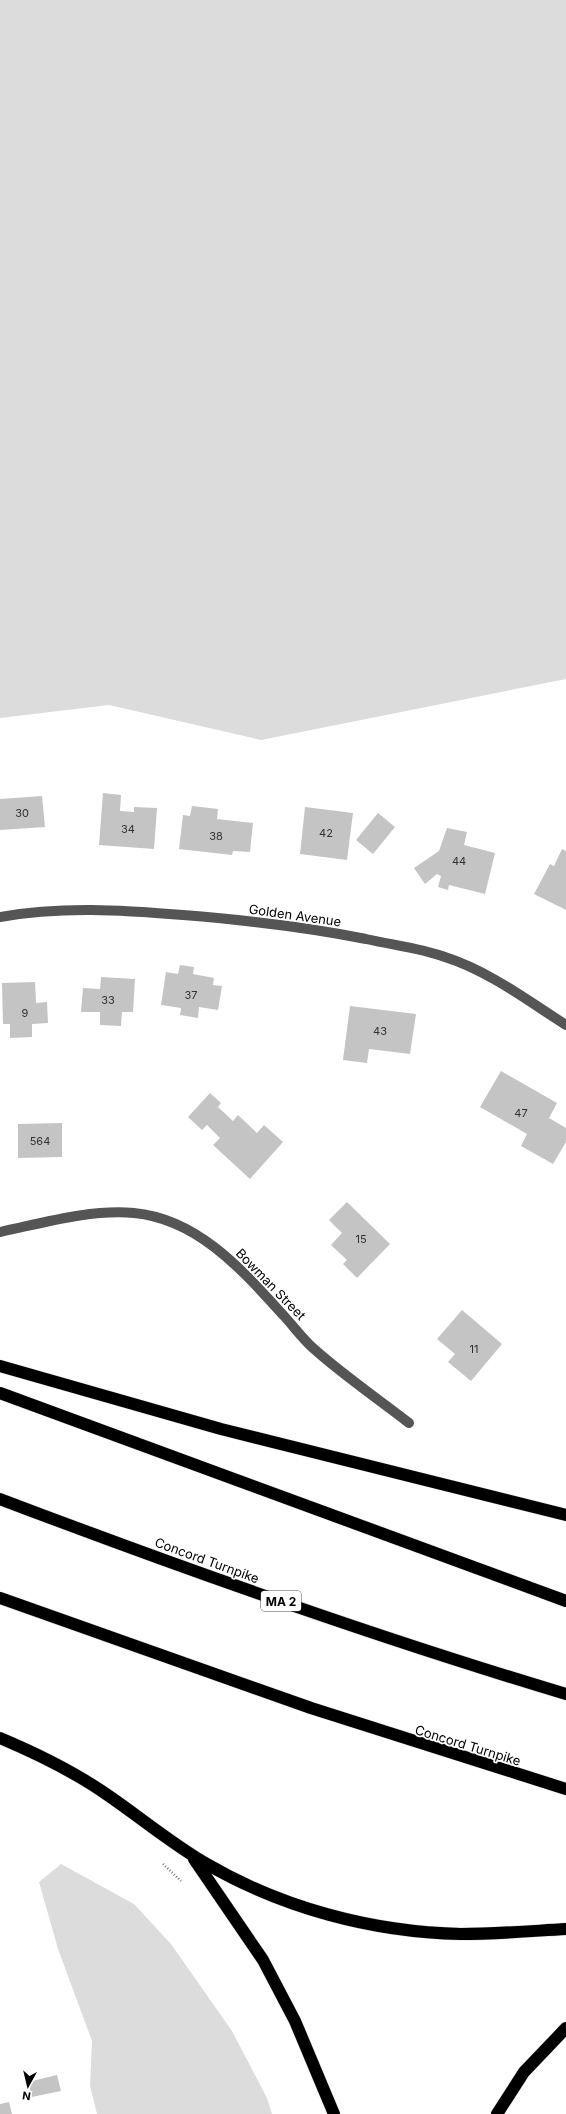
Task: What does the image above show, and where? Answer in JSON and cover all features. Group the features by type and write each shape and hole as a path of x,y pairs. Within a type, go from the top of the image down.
{"highway":[{"path":"0,1366 214,1427 566,1515"},
{"path":"0,1393 566,1601"},
{"name":"Concord Turnpike","path":"0,1499 304,1609 416,1647 566,1694"},
{"name":"Concord Turnpike","path":"0,1598 311,1708 566,1789"},
{"path":"0,1738 43,1757 86,1781 190,1853 225,1874 264,1892 304,1907 365,1923 411,1931 461,1934 566,1929"},
{"path":"190,1853 244,1929 267,1966 295,2021 334,2114"},
{"path":"497,2114 524,2072 566,2028"}],"street":[{"name":"Golden Avenue","path":"0,917 54,910 126,910 223,918 301,927 348,935 424,951 464,964 566,1025"},
{"name":"Bowman Street","path":"0,1232 90,1215 121,1213 135,1213 164,1219 189,1230 241,1269 313,1348 409,1423"}],"path":[{"path":"158,1859 183,1884"}],"shaded area":[{"path":"0,0 566,0 566,679 261,740 109,705 0,718"},
{"path":"61,1864 134,1904 171,1944 232,2031 267,2098 272,2114 97,2114 90,2086 92,2041 58,1949 39,1882"}],"building":[{"path":"103,793 121,795 120,811 134,812 134,807 157,808 154,849 99,845"},
{"path":"42,796 45,827 0,830 0,799"},
{"path":"192,806 218,809 217,819 253,823 250,852 233,851 232,855 179,849 183,815 190,816"},
{"path":"305,807 353,813 347,860 300,854"},
{"path":"378,813 395,827 373,854 356,840"},
{"path":"447,828 467,832 464,845 495,853 485,894 449,885 448,890 438,887 441,876 437,874 425,884 414,868 439,851"},
{"path":"562,849 566,851 566,910 534,894 550,864 554,866"},
{"path":"180,965 194,967 193,974 214,978 213,985 222,986 218,1010 199,1007 198,1018 180,1015 181,1008 161,1005 166,972 178,974"},
{"path":"101,977 135,979 133,1012 122,1012 121,1026 100,1025 100,1012 81,1012 83,988 100,989"},
{"path":"35,982 36,1003 47,1002 48,1023 32,1024 32,1037 10,1038 10,1024 3,1024 2,983"},
{"path":"350,1006 416,1014 410,1054 369,1049 367,1063 343,1060"},
{"path":"501,1071 557,1103 549,1118 566,1128 566,1142 553,1164 521,1146 527,1134 480,1107"},
{"path":"210,1093 221,1103 218,1107 233,1121 238,1115 257,1133 264,1125 283,1142 250,1179 213,1145 220,1138 207,1125 202,1130 188,1117"},
{"path":"62,1123 62,1157 18,1158 18,1124"},
{"path":"347,1202 390,1244 357,1278 343,1264 347,1260 331,1245 342,1233 329,1220"},
{"path":"462,1310 502,1344 471,1381 448,1362 455,1354 437,1339"},
{"path":"57,2075 61,2091 32,2097 28,2082"},
{"path":"9,2102 12,2114 0,2114 0,2104"}]}
